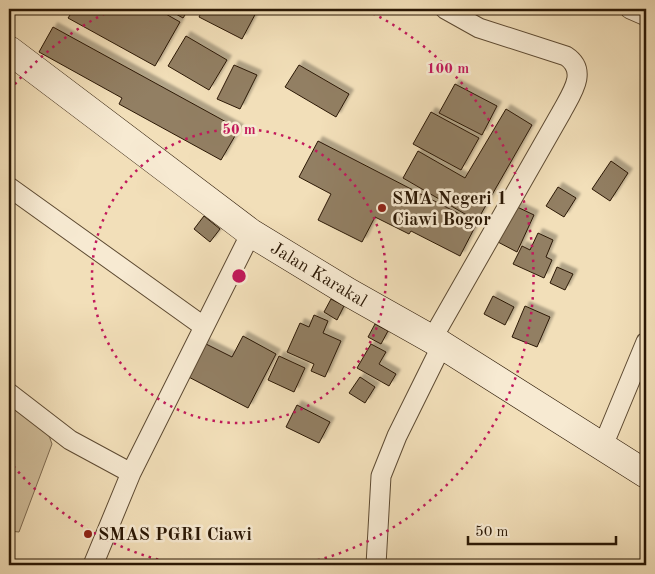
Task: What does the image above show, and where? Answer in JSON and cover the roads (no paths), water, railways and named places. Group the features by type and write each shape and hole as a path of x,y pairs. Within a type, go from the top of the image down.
{"main road":[{"name":"Jalan Karakal","path":"9,50 251,233 348,292 437,342 602,448 646,474"}],"street":[{"path":"376,565 381,476 397,436 437,342 561,113 576,83 578,70 576,64 566,56 479,28 445,9"},
{"path":"630,9 646,16"},
{"path":"9,187 203,326"},
{"path":"93,565 131,473 251,233"},
{"path":"602,448 646,342"},
{"path":"9,393 70,440 131,473"}],"place":[{"name":"SMA Negeri 1 Ciawi Bogor","path":"382,208"},
{"name":"SMAS PGRI Ciawi","path":"88,534"}]}
